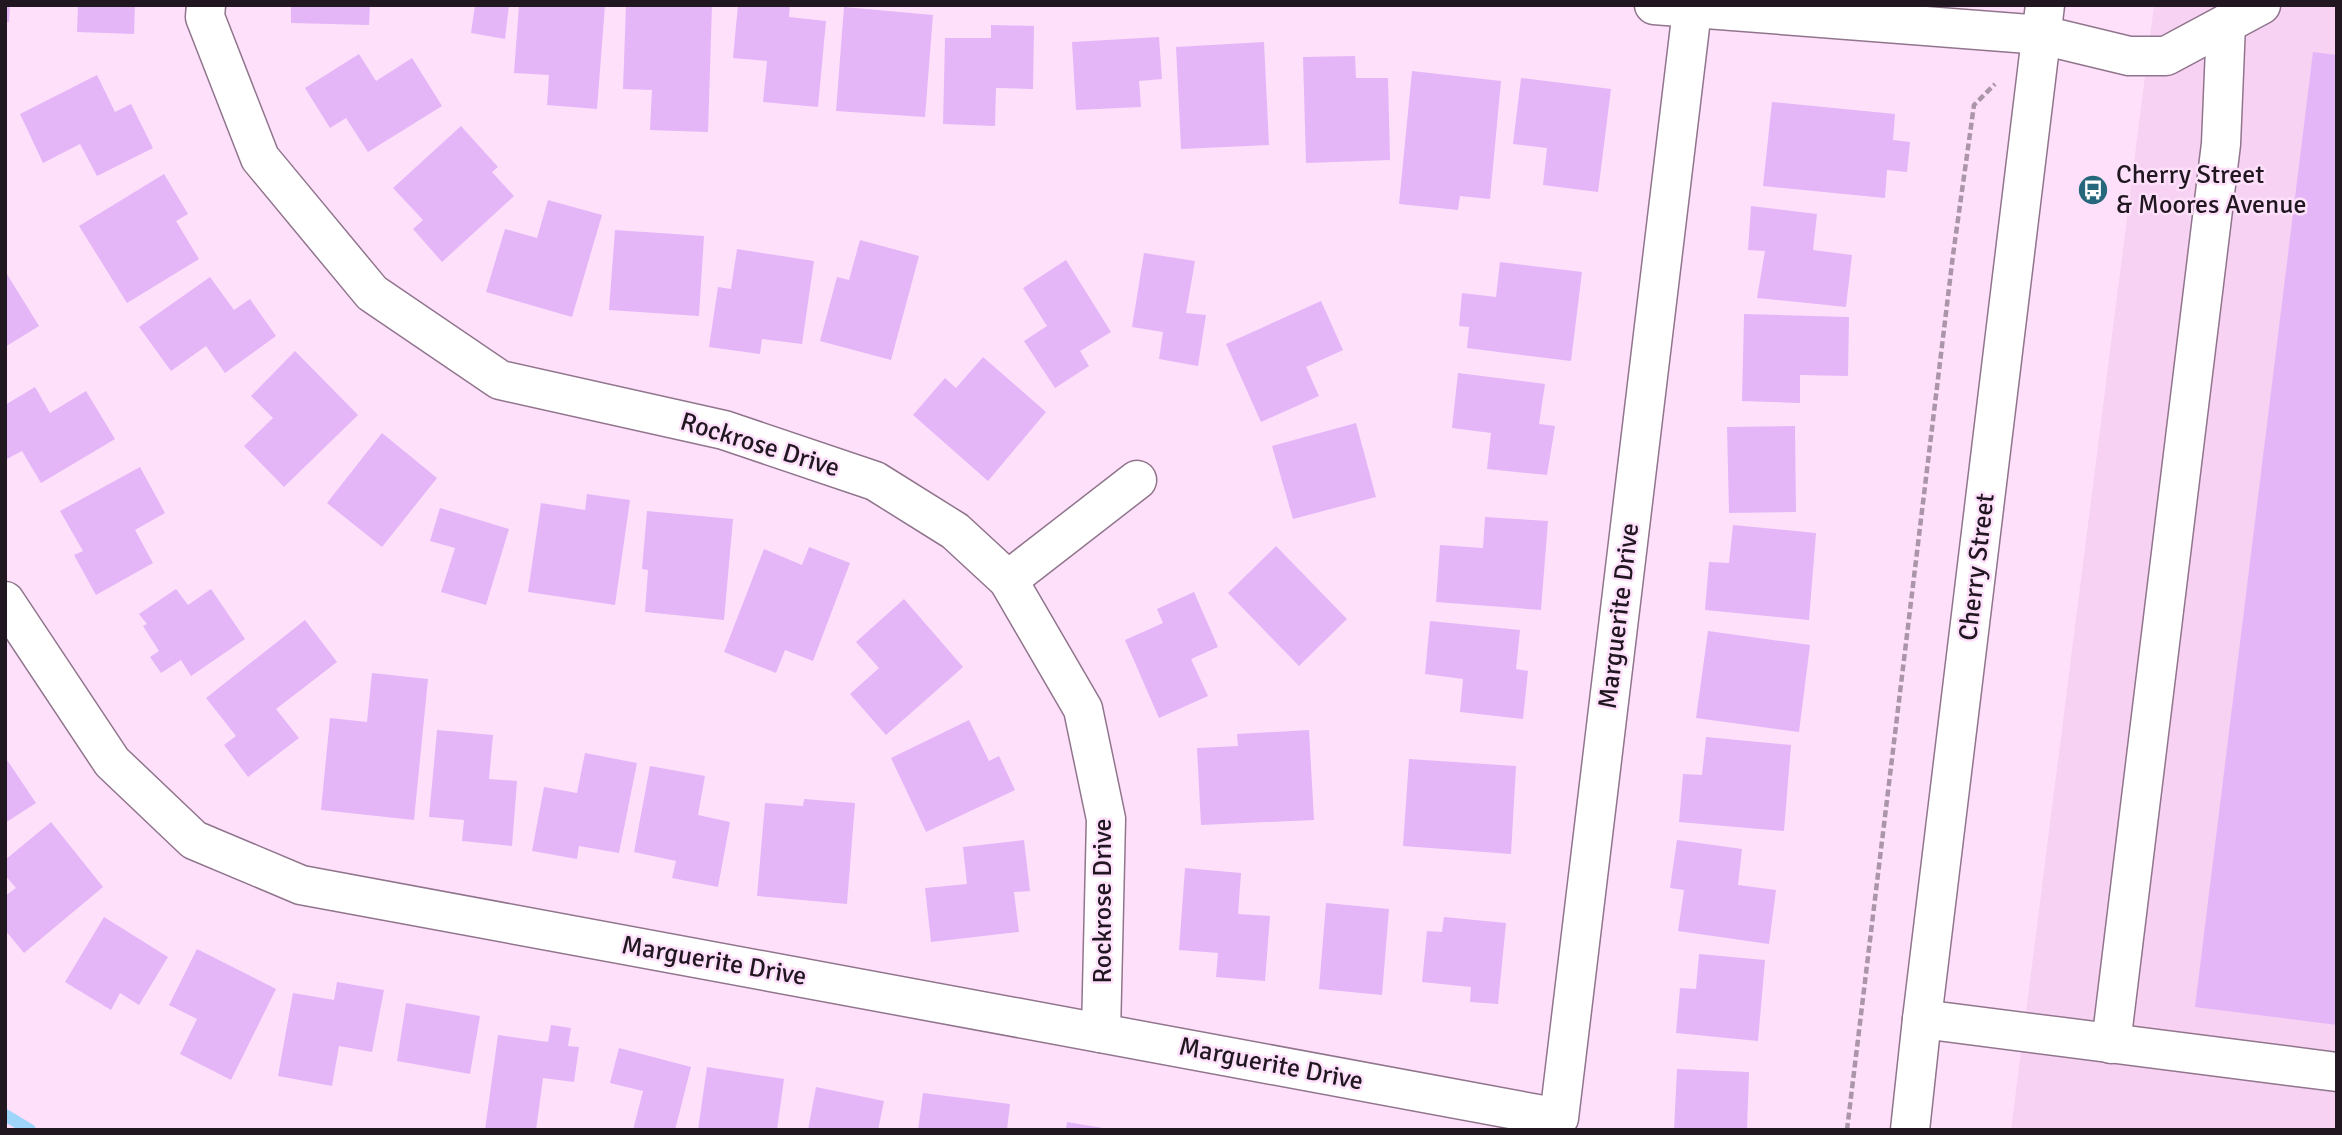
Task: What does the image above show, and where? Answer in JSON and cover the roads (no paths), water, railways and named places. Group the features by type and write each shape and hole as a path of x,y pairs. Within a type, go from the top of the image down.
{"street":[{"name":"Rockrose Drive","path":"206,5 205,17 260,158 372,293 500,380 724,430 875,481 955,531 1008,580 1083,709 1106,819 1101,1032"},
{"path":"1654,5 1692,10 2044,20 2129,56 2166,56 2261,5"},
{"name":"Marguerite Drive","path":"5,601 112,762 194,840 301,885 1559,1118 1692,10"},
{"name":"Cherry Street","path":"1910,1130 2044,20"},
{"path":"2111,1044 2221,144 2226,24"},
{"path":"1008,580 1137,480"},
{"path":"1922,1019 2337,1072"}],"waterway":[{"path":"5,1115 30,1130"}],"place":[{"name":"Cherry Street & Moores Avenue","path":"2093,190"}]}
